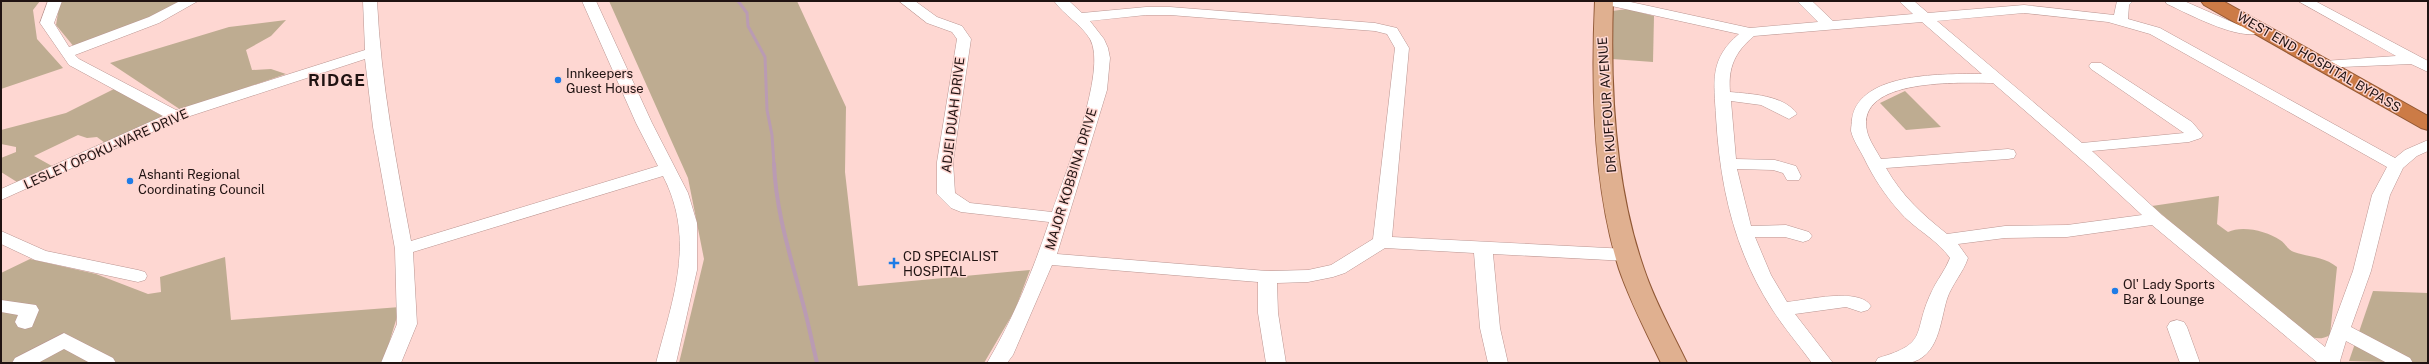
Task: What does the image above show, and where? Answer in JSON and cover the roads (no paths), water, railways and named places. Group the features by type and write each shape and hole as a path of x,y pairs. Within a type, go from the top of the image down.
{"highway":[{"name":"WEST END HOSPITAL BYPASS","path":"2210,1 2428,124"}],"main road":[{"name":"DR KUFFOUR AVENUE","path":"1605,1 1601,50 1609,160 1627,255 1654,323 1674,363"}],"street":[{"path":"55,1 47,23 66,54 74,62 175,116"},
{"path":"66,54 154,20 191,1"},
{"path":"370,1 372,52 381,127 404,249 407,324 400,345 391,363"},
{"path":"589,1 666,169 685,203 690,237 687,279 666,363"},
{"name":"ADJEI DUAH DRIVE","path":"906,1 932,20 957,29 964,39 957,94 945,162 946,194 957,204 967,208 1058,218"},
{"name":"MAJOR KOBBINA DRIVE","path":"997,363 1006,350 1046,259 1099,90 1102,73 1102,50 1099,40 1061,1"},
{"path":"1605,1 1750,32 1926,18 2019,5 2121,20 2155,31 2396,165"},
{"path":"1804,1 1828,26"},
{"path":"1906,1 1998,78 2156,219 2330,362 2362,272 2381,195 2396,165 2411,154 2428,145"},
{"path":"2121,20 2122,4 2126,1"},
{"path":"2172,1 2239,30 2259,28"},
{"path":"2305,1 2428,67"},
{"path":"1078,18 1123,12 1170,11 1375,26 1392,31 1402,48 1382,242"},
{"path":"1750,32 1734,46 1725,58 1721,75 1727,164 1731,188 1744,232 1766,282 1782,308 1823,363"},
{"name":"LESLEY OPOKU-WARE DRIVE","path":"1,195 175,116 372,52"},
{"path":"2324,65 2414,59"},
{"path":"2078,148 2189,137 2195,134 2186,125 2096,66"},
{"path":"1886,363 1901,359 1915,352 1924,345 1930,333 1938,297 1957,266 1959,258 1946,240 1916,218 1888,188 1874,164 1859,130 1858,120 1860,108 1873,95 1904,83 1998,78"},
{"path":"1723,96 1765,100 1778,105 1789,114"},
{"path":"1874,164 2008,154"},
{"path":"1727,164 1775,165 1790,170 1793,176"},
{"path":"404,249 666,169"},
{"path":"1946,240 2005,232 2067,231 2156,219"},
{"path":"1744,232 1786,231 1803,236"},
{"path":"1,237 41,256 138,276"},
{"path":"1046,259 1267,277 1308,276 1326,273 1338,269 1382,242 1627,255"},
{"path":"1483,247 1490,328 1498,363"},
{"path":"1267,277 1268,313 1276,363"},
{"path":"1782,308 1848,301 1861,306"},
{"path":"1,306 29,310 25,322"},
{"path":"2177,327 2190,363"},
{"path":"2341,330 2403,363"},
{"path":"22,363 64,340 106,363"}],"waterway":[{"path":"738,1 747,13 748,26 765,57 767,110 772,135 774,165"},
{"path":"774,164 775,182 788,249 817,363"}],"place":[{"name":"Innkeepers Guest House","path":"558,80"},
{"name":"Ashanti Regional Coordinating Council","path":"130,181"},
{"name":"CD SPECIALIST HOSPITAL","path":"894,263"},
{"name":"Ol' Lady Sports Bar & Lounge","path":"2115,291"}],"district":[{"name":"RIDGE","path":"337,80"}]}
